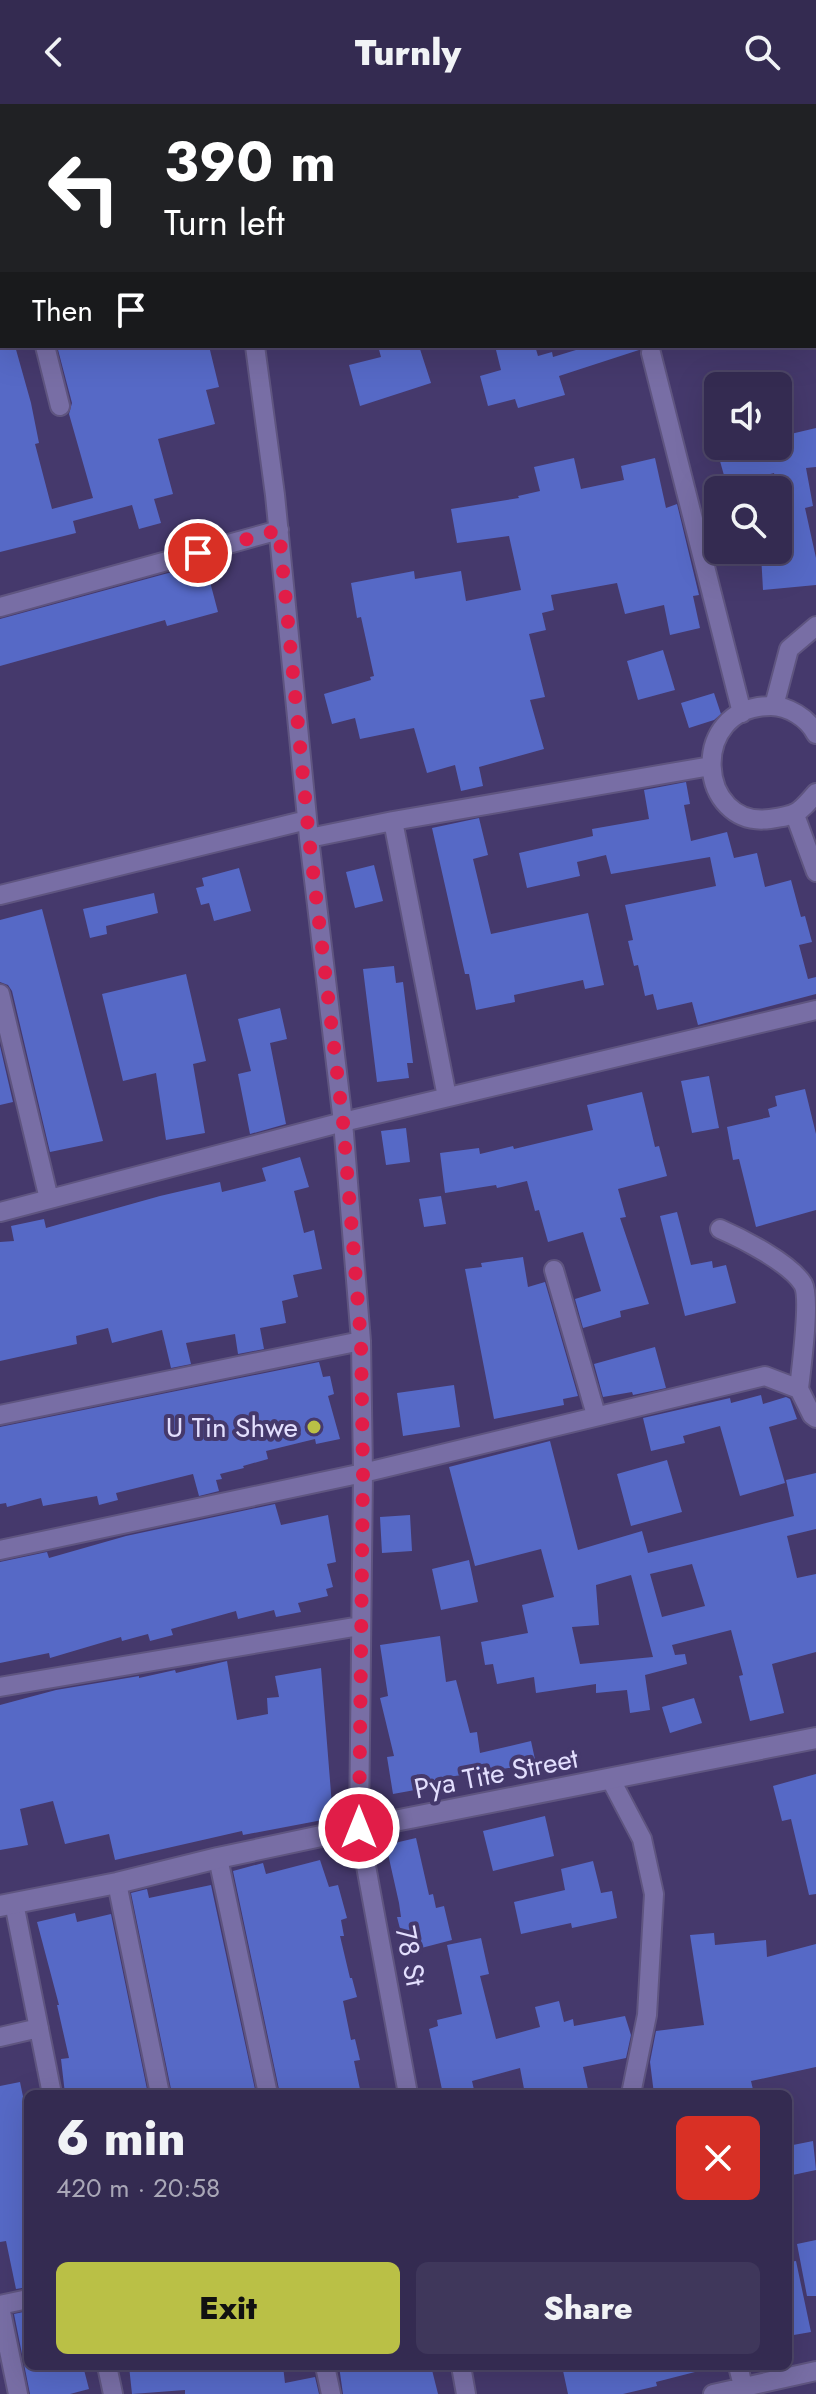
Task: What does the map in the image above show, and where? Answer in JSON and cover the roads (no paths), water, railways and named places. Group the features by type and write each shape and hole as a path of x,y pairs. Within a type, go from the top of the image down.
{"street":[{"path":"46,348 60,406"},
{"name":"78 St","path":"255,348 279,530 308,829 343,1122 361,1341 363,1473 359,1828 407,2090"},
{"path":"651,353 742,713"},
{"path":"0,607 279,530"},
{"path":"774,706 789,649 816,626"},
{"path":"816,734 813,727 796,713 774,706 752,708 732,718 717,735 710,756 712,779 722,799 739,813 760,820 795,815 816,793"},
{"path":"0,895 308,829 393,821 711,766"},
{"path":"795,815 816,872"},
{"path":"393,821 447,1097"},
{"path":"0,994 49,1199"},
{"path":"0,1212 343,1122 816,1010"},
{"path":"720,1229 788,1268 803,1284 806,1304 799,1389 816,1418"},
{"path":"554,1270 596,1415"},
{"path":"0,1415 361,1341"},
{"path":"0,1550 363,1473 765,1376 799,1389"},
{"path":"0,1687 360,1626"},
{"name":"Pya Tite Street","path":"7,1905 359,1828 816,1738"},
{"path":"611,1780 642,1839 654,1894 647,2015 632,2090"},
{"path":"218,1858 267,2090"},
{"path":"117,1883 159,2090"},
{"path":"7,1905 39,2028 51,2090"},
{"path":"0,2037 39,2028"},
{"path":"18,2394 0,2306 24,2300"},
{"path":"108,2370 113,2394"},
{"path":"326,2370 331,2394"},
{"path":"462,2370 466,2394"},
{"path":"739,2370 744,2391"},
{"path":"713,2394 744,2391 816,2371"}],"place":[{"name":"U Tin Shwe","path":"314,1427"}]}
